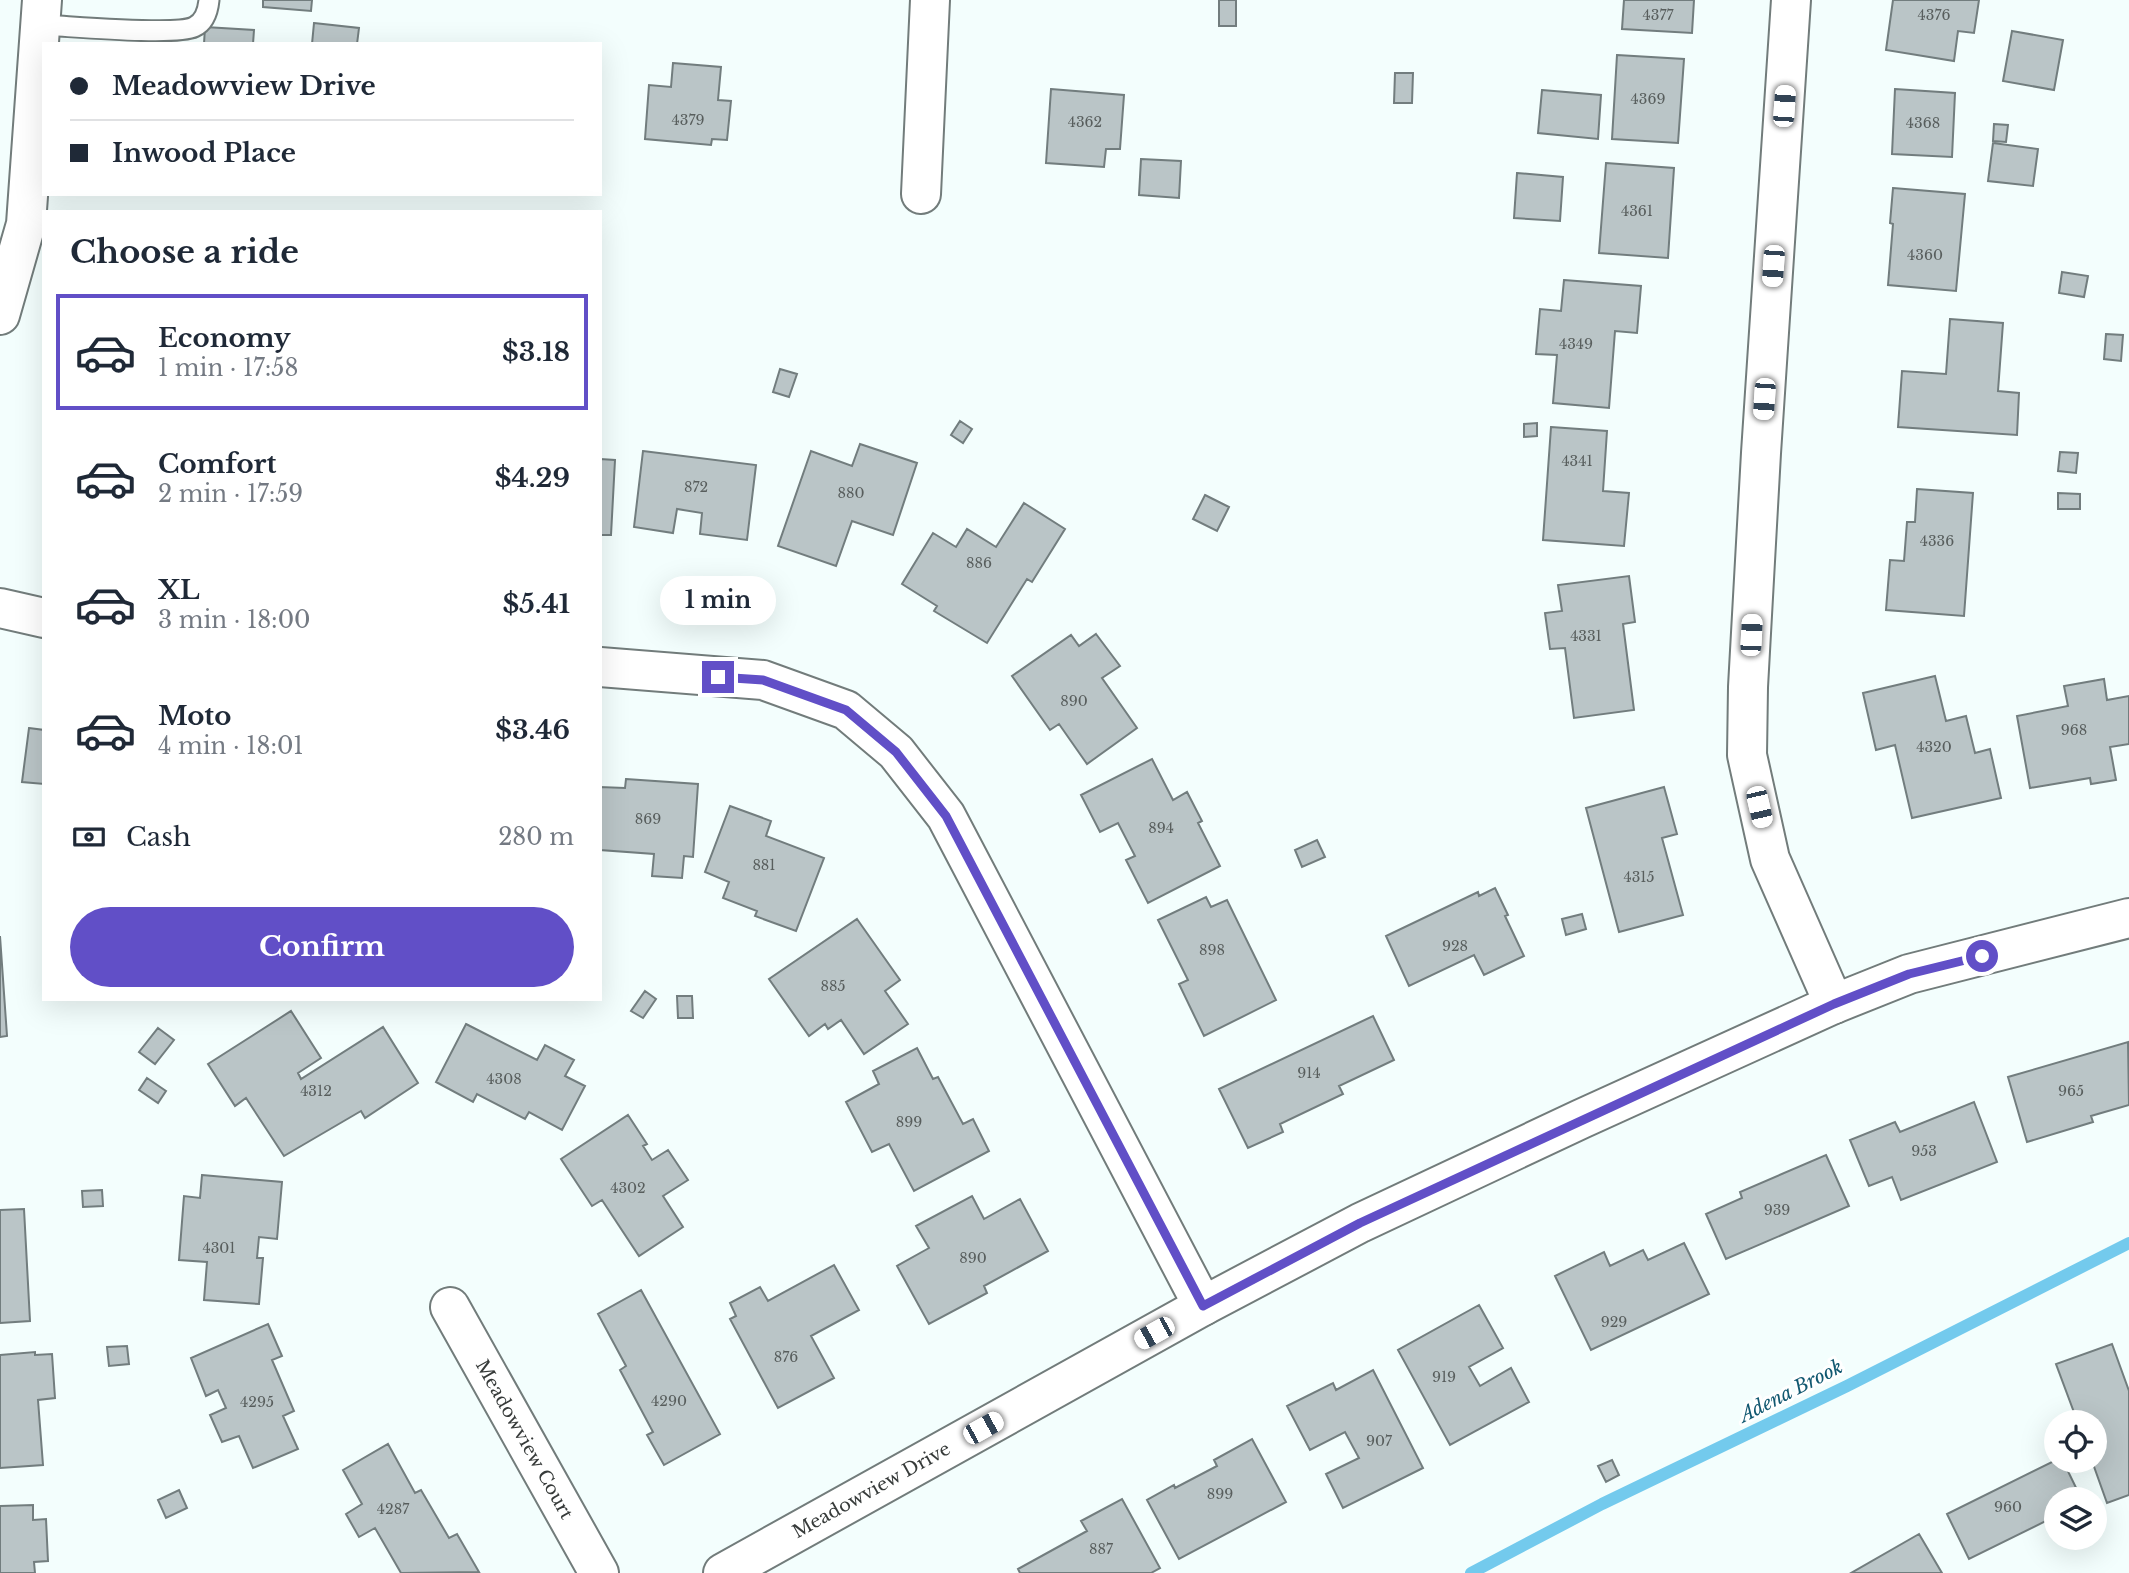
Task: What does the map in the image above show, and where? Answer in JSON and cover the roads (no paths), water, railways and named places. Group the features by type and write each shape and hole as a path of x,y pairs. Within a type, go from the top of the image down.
{"street":[{"path":"921,194 930,0"},
{"path":"1791,0 1761,453 1748,687 1747,755 1770,859 1834,1004"},
{"path":"0,315 26,224 42,12"},
{"path":"0,608 42,618"},
{"path":"602,667 763,680 846,710 896,752 946,816 1203,1306"},
{"name":"Meadowview Drive","path":"723,1573 1203,1306 1360,1223 1834,1004 1909,974 2129,918"},
{"name":"Meadowview Court","path":"450,1307 598,1573"}],"lane":[{"path":"42,12 166,31 194,27 206,16 209,0"}],"waterway":[{"name":"Adena Brook","path":"1471,1573 1602,1504 1847,1386 2129,1243"}]}
